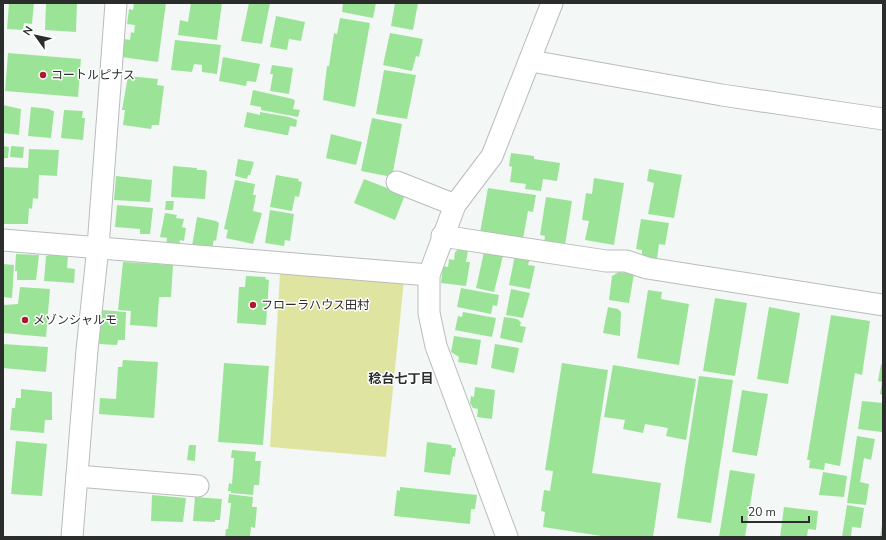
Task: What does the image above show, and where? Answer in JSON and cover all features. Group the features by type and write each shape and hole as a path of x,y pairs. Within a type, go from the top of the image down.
{"street":[{"path":"72,537 98,247 116,3"},
{"path":"510,537 436,346 429,314 429,275 442,236 455,205 492,156 531,61 552,3"},
{"path":"531,61 722,95 883,119"},
{"path":"397,182 455,205"},
{"path":"442,236 606,261 626,261 647,268 883,305"},
{"path":"3,240 429,275"},
{"path":"77,476 198,486"}],"green space":[{"path":"280,273 404,280 386,457 270,447"}],"building":[{"path":"9,3 34,3 32,24 24,23 23,30 7,29"},
{"path":"46,3 77,3 76,32 45,30"},
{"path":"134,3 166,3 158,62 121,57 124,39 130,40 131,32 134,33 135,25 127,24 129,9 133,10"},
{"path":"191,3 222,3 217,40 178,35 180,20 188,22"},
{"path":"249,3 270,3 262,44 241,41"},
{"path":"343,3 376,3 373,18 342,12"},
{"path":"395,3 418,3 413,30 391,26"},
{"path":"276,16 305,22 301,41 289,39 287,50 270,47"},
{"path":"340,18 370,23 355,107 323,100 327,66 329,66 334,33 337,34"},
{"path":"390,33 423,39 419,57 416,56 412,71 383,65"},
{"path":"175,40 221,45 217,74 202,72 202,65 194,64 192,72 171,70"},
{"name":"コートルピナス","path":"8,53 81,59 78,97 5,91"},
{"path":"223,57 260,64 256,82 247,81 246,86 219,81"},
{"path":"272,65 293,68 289,94 270,91 273,74 270,74"},
{"path":"384,70 416,75 407,119 376,114"},
{"path":"128,76 158,79 157,85 164,86 159,125 152,125 151,129 123,125 125,110 122,110"},
{"path":"253,90 293,99 295,101 293,109 300,110 298,117 261,110 261,107 250,105"},
{"path":"3,105 21,109 19,135 3,133"},
{"path":"31,107 50,109 54,111 51,138 28,136"},
{"path":"64,110 83,111 82,118 85,118 83,140 61,138"},
{"path":"247,112 260,115 260,112 289,117 297,120 296,127 290,126 288,135 286,135 244,127"},
{"path":"372,118 402,124 392,177 361,171"},
{"path":"331,134 362,142 356,165 326,158"},
{"path":"3,146 9,147 8,158 3,158"},
{"path":"11,146 24,147 23,158 10,157"},
{"path":"29,149 59,150 57,176 39,175 38,199 33,198 32,209 29,208 28,224 3,224 4,167 28,168"},
{"path":"511,153 534,156 534,159 560,163 557,181 543,179 541,191 525,189 526,184 510,182 512,167 509,166"},
{"path":"238,159 254,162 250,175 248,175 247,179 235,176"},
{"path":"173,166 197,168 197,170 205,170 207,172 205,199 171,197"},
{"path":"649,169 682,175 674,218 648,214 654,183 647,181"},
{"path":"276,175 299,179 298,181 302,182 299,197 295,196 292,211 270,207"},
{"path":"116,176 152,180 150,202 114,200"},
{"path":"594,178 624,183 614,245 585,240 589,221 582,220 586,193 592,194"},
{"path":"364,179 405,195 395,220 354,203"},
{"path":"235,180 255,184 253,195 256,195 253,211 262,213 253,244 226,238 228,230 224,229"},
{"path":"488,188 536,195 533,212 528,211 523,239 480,233"},
{"path":"546,197 572,201 565,245 544,242 545,236 540,235"},
{"path":"166,201 174,201 173,210 165,210"},
{"path":"117,205 153,208 150,234 140,234 140,229 115,227"},
{"path":"270,210 294,214 290,241 285,240 284,246 265,243"},
{"path":"165,213 177,215 176,218 184,219 182,227 186,228 184,241 180,240 179,246 166,244 167,238 160,237"},
{"path":"197,217 219,223 216,241 214,240 212,249 192,246"},
{"path":"641,219 669,223 665,245 659,244 657,259 642,256 642,250 636,249"},
{"path":"459,249 468,250 466,262 470,262 466,286 441,283 443,266 448,267 449,259 454,260 455,252"},
{"path":"484,252 503,256 494,292 476,288"},
{"path":"16,254 39,255 36,280 17,280 17,271 15,271"},
{"path":"53,254 68,255 67,268 75,269 74,283 44,281 46,256"},
{"path":"515,255 530,258 528,265 535,266 530,289 509,285"},
{"path":"123,262 173,265 171,297 159,297 157,327 130,325 131,311 118,310"},
{"path":"3,264 14,265 12,298 3,297"},
{"path":"619,272 634,274 629,303 609,300 612,276"},
{"name":"フローラハウス田村","path":"246,276 266,277 265,279 269,280 266,325 237,323 239,287 245,287"},
{"name":"メゾンシャルモ","path":"20,287 50,289 46,337 3,333 3,305 18,304"},
{"path":"461,288 499,295 497,306 493,305 491,314 457,307"},
{"path":"511,289 530,293 523,318 506,315"},
{"path":"648,290 662,292 661,299 689,304 679,365 637,358"},
{"path":"715,298 747,303 735,376 703,371"},
{"path":"608,307 618,309 621,312 620,336 603,333"},
{"path":"769,307 800,313 788,384 757,379"},
{"path":"102,310 126,312 125,340 118,340 117,345 99,344"},
{"path":"463,312 496,318 492,337 455,330 458,316 462,317"},
{"path":"831,315 870,321 862,375 855,373 840,466 825,463 824,470 809,468 810,460 807,460"},
{"path":"504,317 517,319 521,322 520,326 526,327 522,343 500,338"},
{"path":"454,336 481,340 477,365 458,362 459,357 451,352"},
{"path":"3,344 48,347 46,372 3,368"},
{"path":"495,344 519,348 514,373 491,368"},
{"path":"123,360 158,362 154,418 99,414 100,398 116,399 118,367 122,367"},
{"path":"224,363 269,366 263,445 218,442"},
{"path":"562,363 608,370 592,473 661,483 653,537 608,537 543,527 545,512 541,511 544,490 550,491 553,471 545,470"},
{"path":"881,364 883,365 883,395 880,394 882,382 878,381"},
{"path":"613,365 696,379 686,440 666,436 668,428 645,424 643,433 623,429 625,420 604,417"},
{"path":"699,376 733,380 711,523 677,518"},
{"path":"475,387 495,390 492,419 477,417 478,409 473,408 470,403 471,396 474,397"},
{"path":"21,389 52,392 52,420 45,420 44,433 10,430 12,408 15,408 16,398 21,398"},
{"path":"742,390 768,394 757,456 732,452"},
{"path":"862,401 883,403 882,432 858,429"},
{"path":"857,436 875,439 871,460 864,458 860,482 869,484 866,505 847,503"},
{"path":"16,441 47,444 42,496 11,494"},
{"path":"427,442 451,445 452,448 456,448 450,475 424,472"},
{"path":"189,445 196,445 195,461 187,460"},
{"path":"232,450 256,452 255,461 261,461 259,485 254,485 253,495 231,493 231,491 228,491 229,483 232,484 234,458 231,458"},
{"path":"730,470 755,474 745,537 719,537"},
{"path":"823,472 847,476 844,497 819,495"},
{"path":"400,487 477,495 475,509 471,509 470,524 394,516 397,490 400,491"},
{"path":"229,494 253,497 252,507 257,507 255,528 251,527 250,537 225,537 226,529 228,529 231,503 228,503"},
{"path":"152,495 186,498 183,522 151,521"},
{"path":"195,497 222,499 220,520 215,520 215,522 193,521"},
{"path":"847,505 864,508 861,528 852,527 851,537 842,537"},
{"path":"784,507 818,511 816,530 808,529 807,537 780,537"},
{"path":"882,525 883,537 880,537"}],"place":[{"name":"コートルピナス","path":"43,75"},
{"name":"フローラハウス田村","path":"253,305"},
{"name":"メゾンシャルモ","path":"25,320"}],"district":[{"name":"稔台七丁目","path":"401,379"}]}
